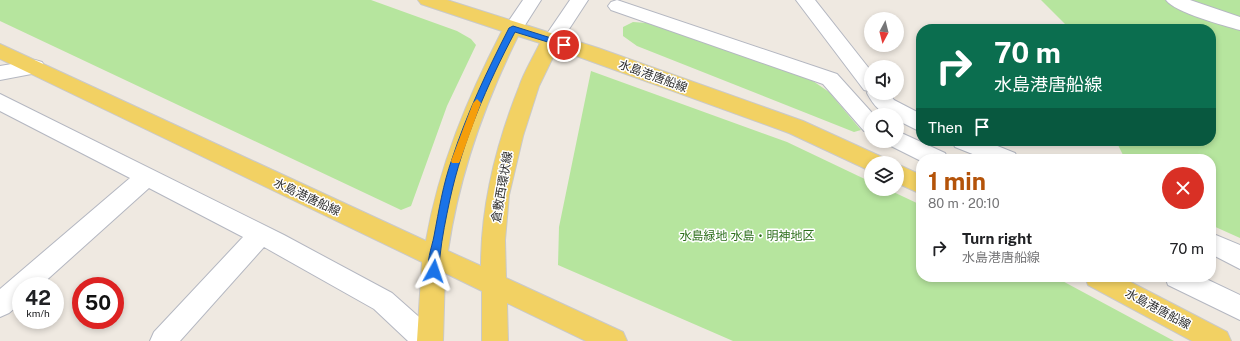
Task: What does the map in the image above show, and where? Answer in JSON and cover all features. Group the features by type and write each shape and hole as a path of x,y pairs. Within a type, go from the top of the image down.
{"main road":[{"name":"水島港唐船線","path":"427,0 591,53 796,127 864,158"},
{"path":"430,341 434,257 456,160 484,87 513,28"},
{"name":"倉敷西環状線","path":"495,341 493,240 498,195 512,136 529,86 551,41"},
{"name":"水島港唐船線","path":"0,51 614,341"},
{"path":"904,176 916,182"},
{"name":"水島港唐船線","path":"1106,282 1218,341"}],"street":[{"path":"513,28 532,0"},
{"path":"551,41 579,0"},
{"path":"805,0 864,76"},
{"path":"1175,0 1194,9 1240,24"},
{"path":"617,6 830,79 864,117"},
{"path":"0,73 35,67"},
{"path":"883,100 887,105 916,121"},
{"path":"0,102 276,242 383,301 427,341"},
{"path":"904,143 926,154"},
{"path":"975,146 995,154"},
{"path":"31,277 146,177"},
{"path":"163,341 260,235"},
{"path":"1216,245 1228,250 1240,258"},
{"path":"1187,282 1240,308"},
{"path":"0,305 12,294"}],"green space":[{"path":"0,0 371,0 457,31 471,39 476,45 447,106 411,206 401,210 0,21"},
{"path":"1041,0 1240,0 1240,238 1216,227 1216,154 1122,154 1118,146 1216,146 1216,24 1065,24"},
{"path":"633,22 647,23 810,79 829,92 861,130 854,132 637,46 623,36 623,27"},
{"name":"水島緑地 水島・明神地区","path":"591,71 787,142 864,179 864,196 902,196 916,203 916,282 1064,282 1174,341 733,341 558,265 559,227"}],"slow traffic":[{"path":"456,161 477,103"}],"route":[{"path":"434,271 434,257 456,160 475,108 493,67 513,28 564,45"}]}
